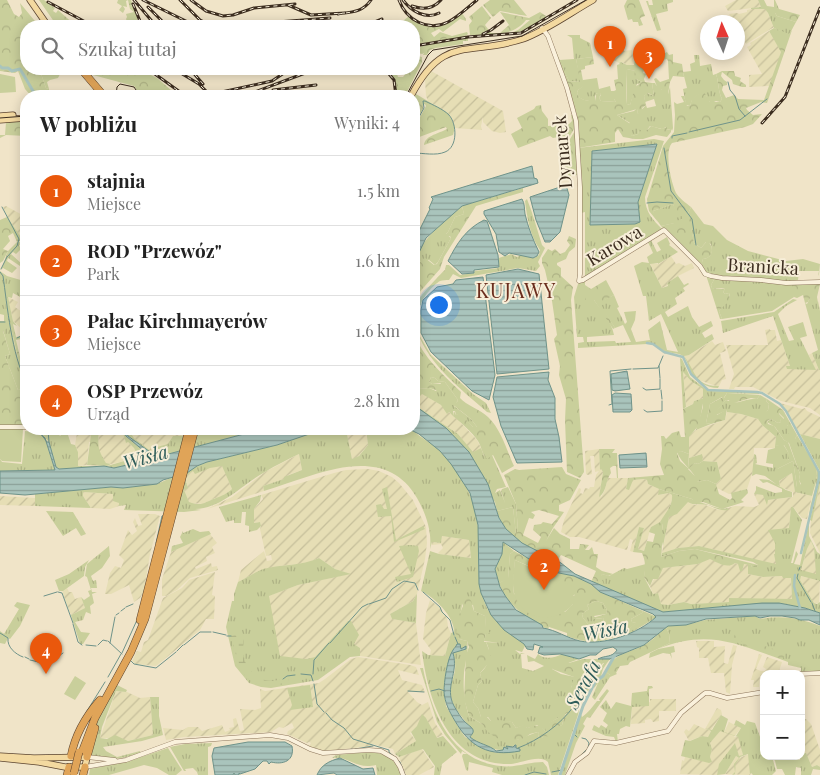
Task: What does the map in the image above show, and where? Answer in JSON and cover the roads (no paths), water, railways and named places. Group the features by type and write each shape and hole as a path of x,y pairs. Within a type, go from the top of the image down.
{"highway":[{"path":"82,75 94,90"},
{"path":"86,75 99,90"},
{"path":"71,756 79,732 131,652 142,629 149,608 189,435"},
{"path":"167,529 193,435"},
{"path":"74,773 83,754 88,726 101,700"},
{"path":"74,773 85,767"}],"main road":[{"path":"30,0 44,20"},
{"path":"34,0 48,20"},
{"path":"414,90 426,71 445,55 462,49 516,41 591,0"},
{"path":"0,116 8,118"},
{"path":"0,120 20,117"},
{"path":"83,754 85,767 74,773 39,762 0,757 34,758 83,754"},
{"path":"71,756 74,773"}],"street":[{"name":"Dymarek","path":"542,28 548,36 567,88 576,121 580,197 580,274 578,281"},
{"name":"Karowa","path":"578,281 582,281 664,230"},
{"name":"Branicka","path":"664,230 700,266 705,274 722,278 786,283 820,282"},
{"path":"0,426 20,427"},
{"path":"805,674 820,673"},
{"path":"568,775 575,762 587,753 594,741 616,743 668,731 682,713 705,694 710,693 727,698 760,693"},
{"path":"85,767 119,762 162,746 180,742 270,735 288,738 319,752 381,751 395,759 403,775"},
{"path":"83,754 108,760 132,758"}],"water":[{"path":"657,144 638,202 640,222 635,224 590,225 592,151"},
{"path":"532,166 534,178 537,179 538,183 462,206 426,238 420,250 420,229 430,209 433,199 431,197"},
{"path":"566,185 569,195 560,232 550,242 545,242 536,220 530,197"},
{"path":"522,199 528,224 539,252 533,258 509,253 505,256 499,252 496,234 484,214 484,211"},
{"path":"484,220 487,221 498,255 499,267 474,270 474,273 462,274 448,261 463,237"},
{"path":"518,269 539,274 549,369 497,374 486,275"},
{"path":"483,277 495,375 489,400 472,391 431,352 421,333 423,300 437,287 453,284 456,280"},
{"path":"627,371 630,389 612,390 611,374"},
{"path":"549,372 548,380 555,398 555,419 562,462 517,463 501,426 493,397 497,377"},
{"path":"615,393 631,394 632,410 630,412 613,412 612,395"},
{"path":"420,409 446,428 469,452 488,484 499,518 506,529 522,543 561,563 575,574 663,612 779,603 820,613 820,625 809,620 782,616 706,619 686,625 668,626 644,645 610,659 598,659 615,653 617,650 613,647 603,649 596,655 579,659 560,654 544,655 538,653 540,647 543,647 534,644 533,650 527,649 524,644 504,630 491,615 481,593 479,584 478,525 470,493 440,451 420,435","holes":["503,542 554,572 574,576 591,584 600,592 653,614 656,617 631,633 600,642 580,641 543,628 542,625 516,610 500,587 495,569 502,554"]},
{"path":"126,435 157,457 240,435 306,435 277,445 207,462 187,473 163,480 157,484 25,495 0,493 0,471 55,470 46,440 49,442 56,467 59,469 104,466 114,468 152,459"},
{"path":"646,453 647,467 620,468 619,455"},
{"path":"457,644 460,644 461,649 466,646 466,649 453,653 454,667 450,693 454,706 465,722 473,729 470,737 496,751 503,750 504,747 508,749 506,746 513,747 516,745 516,748 520,749 520,751 499,752 482,748 467,738 455,721 445,700 444,692 448,665 451,654"},
{"path":"248,742 285,742 292,746 292,755 287,761 280,763 271,762 269,764 267,761 263,761 255,769 239,773 239,775 234,773 233,775 215,775 212,756 214,748"},
{"path":"340,758 363,769 373,768 375,775 337,775 334,773 317,775 326,764"}],"waterway":[{"path":"0,66 12,71 20,69"},
{"path":"24,75 32,90"},
{"path":"728,82 739,109 745,116"},
{"path":"689,132 740,120 767,99"},
{"path":"420,115 424,108 423,101 425,101 449,115 455,129 452,145 445,152 420,153"},
{"path":"672,138 672,136 687,133"},
{"path":"664,148 671,191 692,219 696,245"},
{"path":"647,203 673,203"},
{"path":"1,269 7,257 17,246 19,239 2,207"},
{"path":"0,272 3,276 8,315 20,368"},
{"path":"0,322 5,322"},
{"path":"647,343 653,344 664,352 683,357 691,374 708,390 762,393 780,404 786,411 819,472 801,553"},
{"path":"633,369 658,368 663,356"},
{"path":"659,366 660,378"},
{"path":"609,405 612,404 610,371 631,369"},
{"path":"643,388 646,390 660,389 660,379"},
{"path":"661,390 662,399"},
{"path":"644,410 647,412 662,411 662,401"},
{"path":"48,435 49,442"},
{"path":"156,543 162,516 165,515"},
{"path":"798,574 797,578 811,602"},
{"path":"795,575 794,586 800,608"},
{"path":"369,604 386,598 392,589 404,581 415,583 418,590"},
{"path":"44,596 57,592"},
{"path":"58,592 62,593 73,623"},
{"path":"423,592 440,607 450,620 454,635"},
{"path":"812,603 815,611"},
{"path":"126,607 133,604"},
{"path":"346,625 362,607 368,604"},
{"path":"121,611 125,608"},
{"path":"110,643 115,617"},
{"path":"122,653 137,620"},
{"path":"73,624 78,642 82,645"},
{"path":"330,643 346,625"},
{"path":"184,645 200,632 211,632"},
{"path":"213,632 226,635"},
{"path":"0,633 8,638 12,650 23,657"},
{"path":"455,637 458,644"},
{"path":"98,645 103,640 107,641"},
{"path":"108,641 122,654"},
{"path":"313,674 314,660 329,643"},
{"path":"86,645 96,646"},
{"path":"177,651 183,645"},
{"path":"131,661 134,664 156,668 176,652"},
{"path":"30,660 43,663 52,661 63,653"},
{"path":"108,677 121,654"},
{"name":"Serafa","path":"560,775 583,706 595,682 603,676 615,655"},
{"path":"25,657 29,659"},
{"path":"301,674 311,675 313,681"},
{"path":"283,679 287,676 295,675"},
{"path":"87,711 105,682"},
{"path":"314,684 317,704 324,712"},
{"path":"518,748 534,741 556,726 574,706 583,689 592,688"},
{"path":"431,691 439,689 445,691"},
{"path":"408,691 424,692"},
{"path":"326,713 332,720 344,728 353,739 389,750 400,762 405,775"},
{"name":"Serafa","path":"574,734 577,737"},
{"path":"581,755 588,748 589,743 586,739 582,738"},
{"path":"355,749 373,746"},
{"path":"348,750 352,749"},
{"path":"552,772 562,770"},
{"path":"525,775 534,772 546,774"}],"tram line":[{"path":"420,70 433,50 522,36 586,0"},
{"path":"409,90 417,75"},
{"path":"117,90 120,84 134,87 136,90"},
{"path":"0,118 20,116"}],"railway":[{"path":"134,0 151,20"},
{"path":"143,0 184,20"},
{"path":"180,0 200,20"},
{"path":"191,0 206,11 223,16 233,15 254,8 295,4"},
{"path":"338,14 361,9 371,0"},
{"path":"399,0 402,7 416,20"},
{"path":"403,0 414,11 424,15 439,13"},
{"path":"412,6 428,8 441,0"},
{"path":"420,22 433,26 448,22 477,0"},
{"path":"420,45 468,37 521,33 577,0"},
{"path":"48,2 82,20"},
{"path":"133,4 140,20"},
{"path":"288,5 311,15 345,13"},
{"path":"148,7 161,20"},
{"path":"762,123 785,97 820,8"},
{"path":"304,20 330,18"},
{"path":"483,34 503,21"},
{"path":"156,75 177,90"},
{"path":"184,75 205,90"},
{"path":"195,75 203,84"},
{"path":"231,90 272,81 281,75"},
{"path":"260,90 300,75"},
{"path":"390,75 394,80 395,90"},
{"path":"273,90 316,85"}],"place":[{"name":"stajnia","path":"610,67"},
{"name":"Pałac Kirchmayerów","path":"649,79"},
{"name":"ROD \"Przewóz\"","path":"544,590"},
{"name":"OSP Przewóz","path":"46,674"}],"district":[{"name":"KUJAWY","path":"516,289"}],"water label":[{"name":"Wisła","path":"145,456"},
{"name":"Wisła","path":"605,629"}]}
